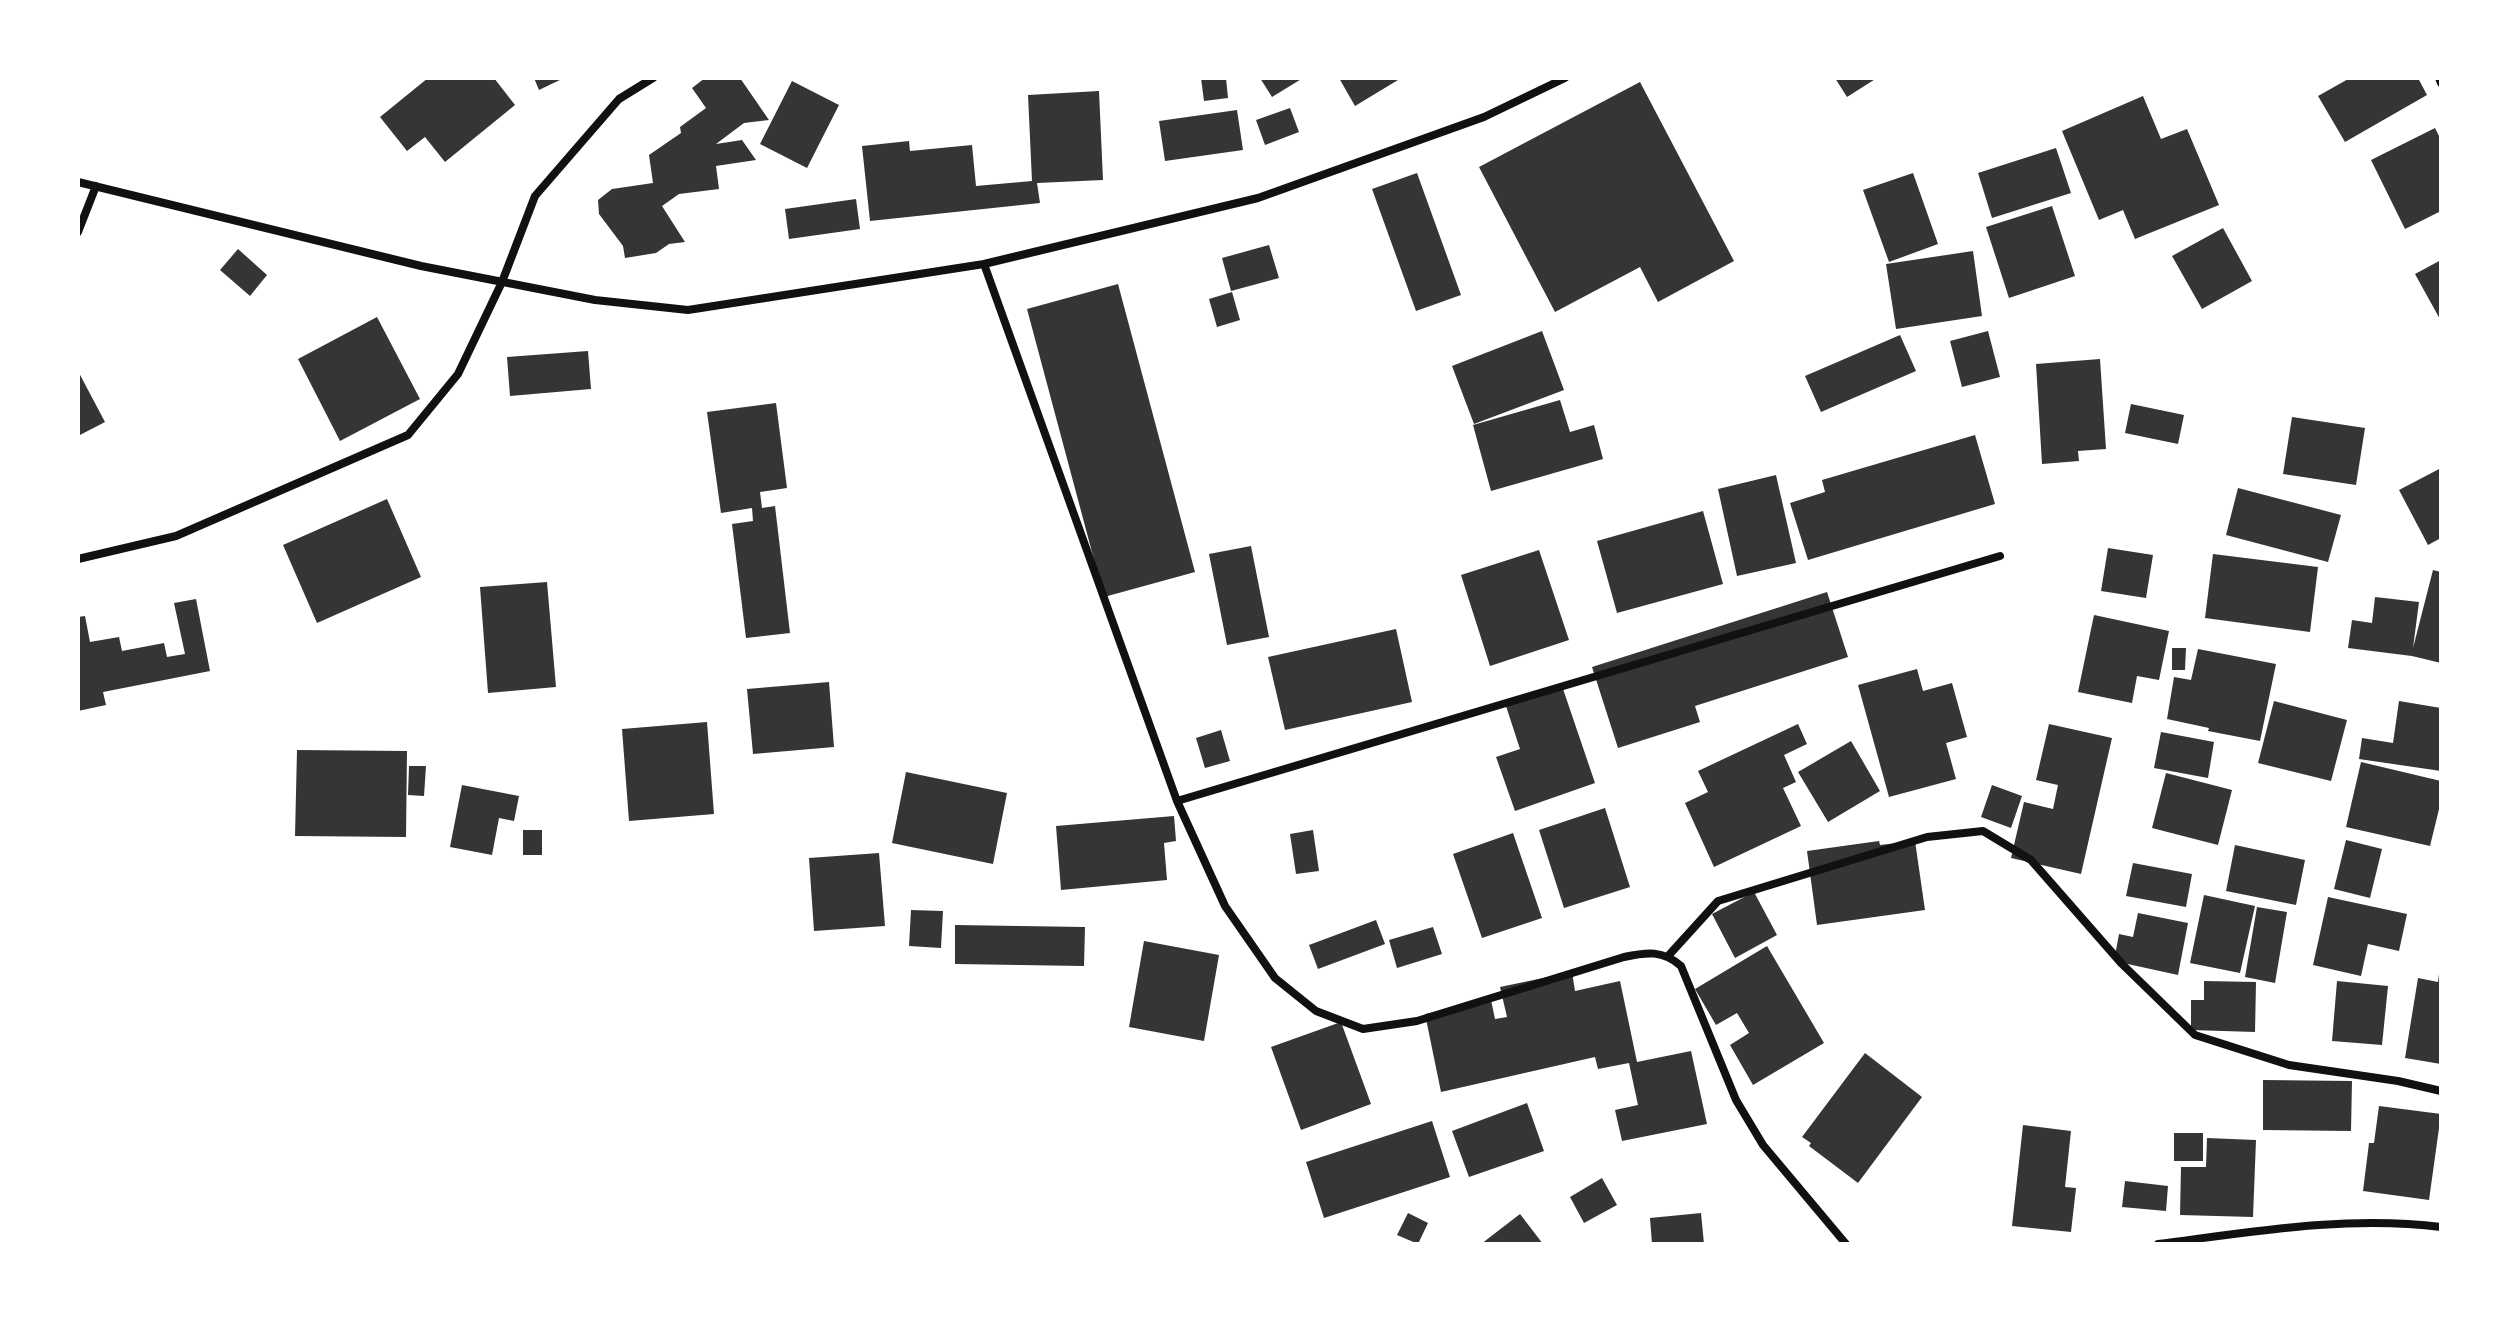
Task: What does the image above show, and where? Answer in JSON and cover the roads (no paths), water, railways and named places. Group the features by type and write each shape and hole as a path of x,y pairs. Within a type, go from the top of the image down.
{"street":[{"path":"78,559 176,536 408,435 458,374 502,282 535,196 619,99 653,78"},
{"path":"78,182 421,266 595,300 688,310 984,264 1258,198 1484,117 1565,78"},
{"path":"78,232 96,186"},
{"path":"984,264 1177,801 1225,906 1275,978 1316,1011 1363,1029 1417,1021 1624,957 1646,952 1669,955 1681,966 1736,1100 1763,1145 1846,1244"},
{"path":"1177,801 2000,556"},
{"path":"1669,955 1718,901 1927,837 1983,831 2031,860 2122,964 2195,1035 2289,1065 2398,1081 2441,1091"},
{"path":"2158,1244 2303,1225 2441,1227"}]}
